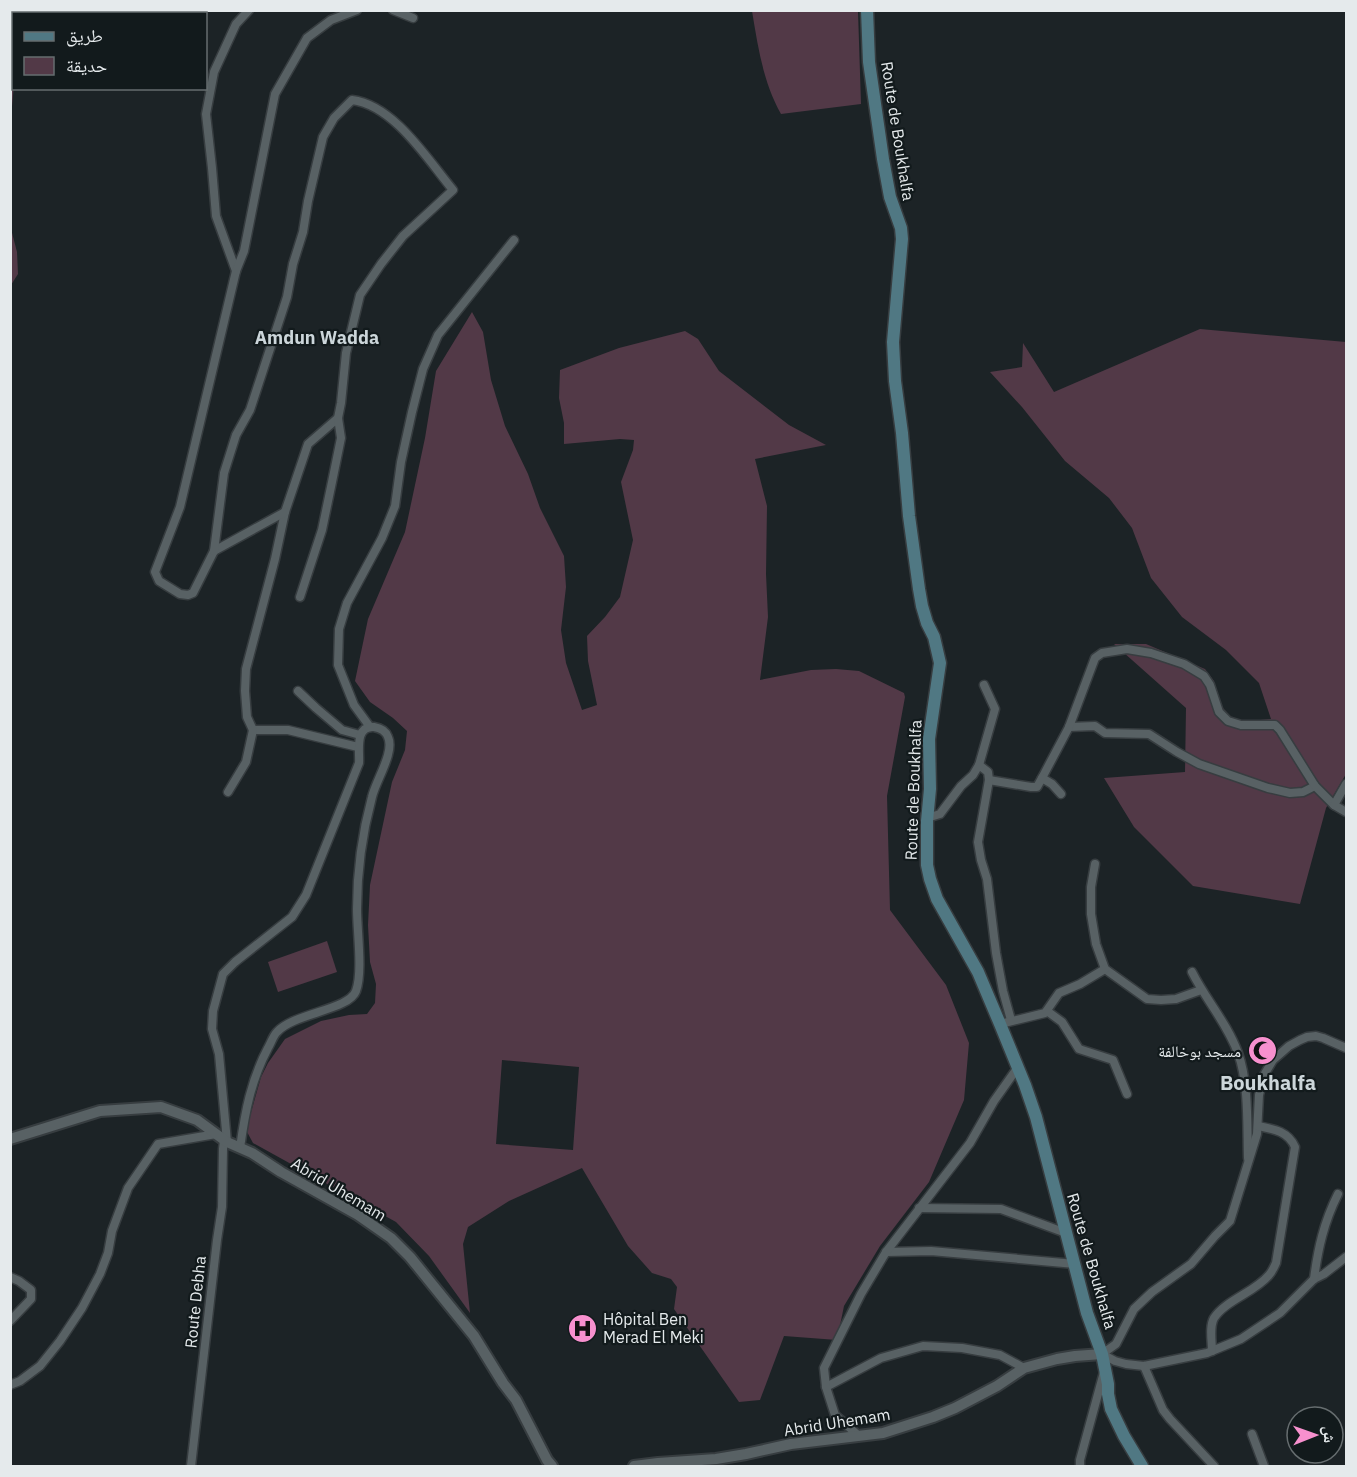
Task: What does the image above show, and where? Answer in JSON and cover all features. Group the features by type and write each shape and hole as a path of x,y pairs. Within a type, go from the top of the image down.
{"main road":[{"name":"Route de Boukhalfa","path":"867,10 869,62 883,159 890,197 901,228 902,239 893,342 909,516 922,606 934,638 940,663 929,739 927,865 933,890 945,914 1006,1022 1018,1067 1036,1117 1087,1313 1102,1354 1112,1409 1142,1467"}],"street":[{"path":"236,271 216,216 206,114 214,72 236,24 249,10"},
{"path":"300,597 322,530 341,438 338,418 346,353 360,295 403,236 453,190 398,125 378,108 362,101 352,100 334,118 323,137 287,297 250,410 236,435 224,473 214,551 193,593 188,595 180,594 159,581 155,572 180,507 236,271 244,251 275,93 307,38 331,20 357,10"},
{"path":"393,10 413,18"},
{"path":"370,727 354,705 338,665 339,629 347,603 382,538 395,506 401,462 423,369 438,335 514,240"},
{"path":"228,792 246,762 253,730 248,717 245,691 246,669 285,512 308,444 338,418"},
{"path":"214,551 285,512"},
{"path":"989,780 1036,787 1069,728 1095,658 1102,653 1127,649 1151,653 1184,664 1204,676 1210,685 1219,712 1228,721 1241,725 1275,725 1315,786 1334,805 1347,812"},
{"path":"927,818 940,814 979,765 995,709 984,685"},
{"path":"240,1148 246,1107 265,1053 277,1032 292,1021 343,1004 356,993 359,977 358,868 364,826 374,789 389,754 388,735 383,730 370,727 363,730 360,735 342,730 298,691"},
{"path":"1069,728 1095,726 1105,733 1149,734 1199,764 1268,789 1290,793 1303,792 1315,786"},
{"path":"253,730 288,730 358,747"},
{"name":"Route Debha","path":"191,1467 222,1207 219,1054 212,1029 213,1011 223,974 292,916 306,896 359,763 360,735"},
{"path":"979,765 988,772 989,780 978,842 987,879 1006,1022 1045,1013 1059,993 1105,969"},
{"path":"1042,778 1052,784 1061,794"},
{"path":"1334,805 1347,784"},
{"path":"1095,864 1091,887 1091,914 1096,944 1105,969 1147,999 1176,999 1201,990"},
{"path":"1192,972 1201,990 1215,1008 1239,1054 1246,1096 1248,1165"},
{"path":"1047,1011 1062,1022 1079,1049 1113,1060 1127,1094"},
{"path":"1347,1048 1316,1036 1307,1037 1273,1060 1264,1075 1259,1095 1257,1134 1230,1221 1191,1264 1152,1292 1134,1309 1116,1344 1102,1354 1115,1361 1144,1366 1207,1353 1241,1339 1280,1313 1314,1279 1347,1257"},
{"path":"859,1436 836,1415 826,1387 824,1368 861,1294 886,1252 970,1143 994,1101 1018,1067"},
{"name":"Abrid Uhemam","path":"10,1139 100,1111 161,1107 197,1120 222,1139 252,1153 358,1215 391,1238 410,1257 474,1336 516,1400 552,1467"},
{"path":"1212,1351 1213,1320 1223,1309 1256,1287 1269,1275 1276,1263 1295,1147 1292,1140 1283,1133 1258,1126"},
{"path":"10,1385 20,1381 40,1366 82,1308 100,1274 108,1253 112,1231 128,1188 158,1144 222,1139"},
{"path":"1314,1279 1318,1247 1329,1212 1338,1194"},
{"path":"919,1208 1001,1209 1066,1233"},
{"path":"886,1252 931,1251 1075,1264"},
{"path":"10,1277 31,1290 31,1299 10,1321"},
{"path":"826,1387 881,1358 923,1346 962,1348 1000,1355 1024,1368"},
{"name":"Abrid Uhemam","path":"634,1467 716,1459 791,1444 883,1433 955,1408 997,1386 1024,1368 1066,1358 1102,1354"},
{"path":"1144,1366 1163,1410 1214,1467"},
{"path":"1080,1467 1106,1369"},
{"path":"1252,1434 1264,1467"}],"green space":[{"path":"11,10 21,11 12,12 14,90 11,117"},
{"path":"752,11 858,11 861,104 781,114 765,77"},
{"path":"11,229 17,252 18,274 11,285"},
{"path":"472,312 483,332 491,380 505,426 528,474 540,508 564,556 566,587 561,630 566,663 582,710 597,705 588,661 587,636 620,597 633,540 621,482 633,450 634,440 564,444 564,423 559,398 560,370 619,348 685,331 698,339 719,371 789,425 826,445 755,459 767,506 768,617 760,680 811,670 859,671 904,693 887,796 890,910 946,985 969,1043 964,1100 929,1182 880,1246 844,1306 837,1340 784,1336 760,1400 739,1402 674,1309 677,1287 671,1279 652,1273 628,1246 582,1168 509,1201 468,1227 463,1244 470,1313 429,1256 396,1222 253,1143 246,1130 261,1077 285,1039 321,1021 367,1014 375,1003 376,984 370,962 368,925 370,885 392,782 405,750 407,731 370,702 355,681 368,619 405,532 425,438 436,371","holes":["502,1060 579,1067 573,1150 496,1144"]},
{"path":"1200,329 1346,342 1346,774 1326,808 1300,904 1193,886 1134,827 1104,778 1185,772 1186,708 1114,644 1146,644 1205,669 1214,681 1222,707 1233,719 1249,721 1271,719 1259,683 1226,650 1182,617 1151,578 1132,528 1109,498 1065,461 1022,407 990,372 1022,367 1023,343 1054,392"},
{"path":"327,941 337,972 278,992 268,962"}],"place":[{"name":"مسجد بوخالفة","path":"1262,1051"},
{"name":"Hôpital Ben Merad El Meki","path":"582,1328"}],"district":[{"name":"Amdun Wadda","path":"317,337"},
{"name":"Boukhalfa","path":"1268,1082"}]}
